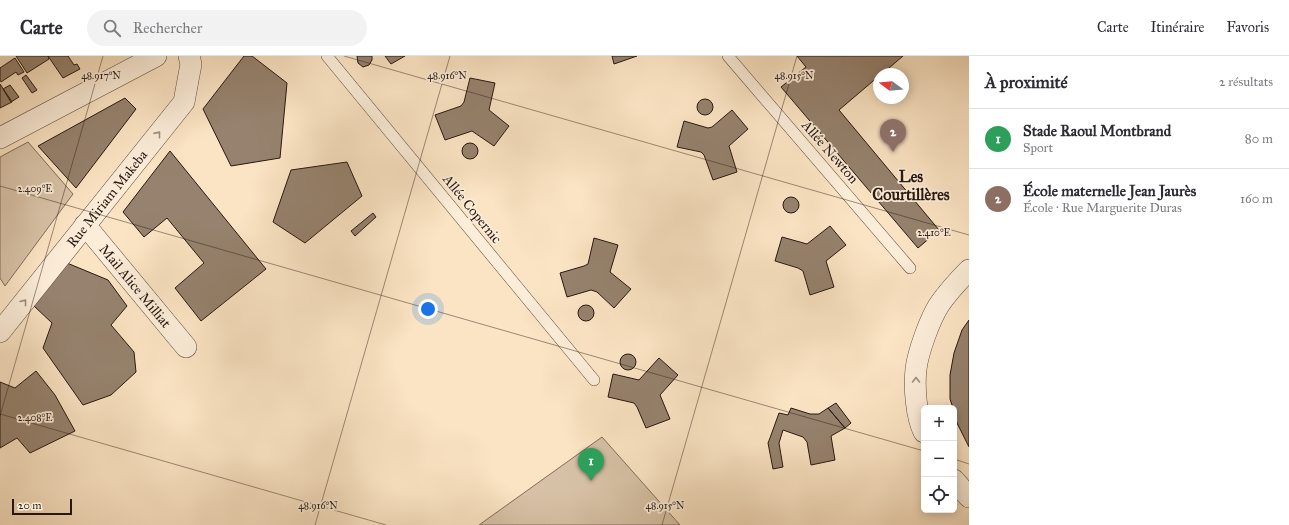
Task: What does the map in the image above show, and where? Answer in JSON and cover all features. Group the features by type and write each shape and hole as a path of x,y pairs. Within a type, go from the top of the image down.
{"street":[{"path":"0,138 129,62 156,56"},
{"name":"Rue Miriam Makeba","path":"0,332 84,225 184,102 191,64 189,56"},
{"name":"Mail Alice Milliat","path":"84,225 186,347"},
{"path":"921,419 916,398 916,368 925,335 938,306 969,270"},
{"path":"957,483 969,496"}],"lane":[{"name":"Allée Copernic","path":"327,56 594,380"},
{"name":"Allée Newton","path":"728,56 910,268"}],"shaded area":[{"path":"28,142 73,194 5,286 0,278 0,157"},
{"path":"602,437 680,525 479,525"}],"building":[{"path":"16,56 48,56 49,59 27,73"},
{"path":"48,56 68,56 74,65 77,64 80,69 63,78"},
{"path":"244,56 252,56 287,83 280,158 231,166 203,109"},
{"path":"357,56 372,56 372,60 369,65 363,67 358,63"},
{"path":"385,56 405,56 391,64"},
{"path":"612,56 637,56 614,64"},
{"path":"797,56 903,56 889,68 873,68 873,81 839,110 939,230 918,248 781,87 806,67"},
{"path":"15,58 24,72 18,75 16,72 1,82 0,68"},
{"path":"26,75 37,90 32,93 22,78"},
{"path":"470,78 495,83 489,110 509,126 494,146 472,131 445,140 435,115 461,106 464,102"},
{"path":"0,84 12,102 0,108"},
{"path":"10,85 19,97 11,102 3,89"},
{"path":"125,98 136,109 76,188 38,146"},
{"path":"705,99 711,101 713,107 711,113 705,115 699,113 697,107 699,101"},
{"path":"732,110 748,129 729,146 737,172 713,180 704,155 701,152 677,147 684,121 708,128 712,127"},
{"path":"470,143 476,145 478,151 476,157 470,159 464,157 462,151 464,145"},
{"path":"170,151 266,269 201,321 175,288 204,263 167,218 144,237 123,212"},
{"path":"347,162 362,196 305,243 273,222 291,170"},
{"path":"791,197 797,199 799,205 797,211 791,213 785,211 783,205 785,199"},
{"path":"373,213 376,217 355,236 351,231"},
{"path":"830,226 846,245 826,261 834,287 810,295 803,271 775,261 782,237 807,244"},
{"path":"594,238 618,245 610,272 631,289 614,308 597,292 591,290 567,297 560,273 588,264"},
{"path":"67,263 108,280 127,306 111,325 134,352 136,372 111,395 83,405 43,348 52,323 34,306"},
{"path":"586,305 592,307 594,313 592,319 586,321 580,319 578,313 580,307"},
{"path":"969,320 969,447 957,423 957,405 952,405 950,399 950,375 954,353 962,330"},
{"path":"628,354 634,356 636,362 634,368 628,370 622,368 620,362 622,356"},
{"path":"659,358 678,375 660,395 670,419 646,428 634,403 608,397 613,374 639,380"},
{"path":"36,371 55,395 75,431 30,453 17,438 0,448 0,382 15,388"},
{"path":"836,403 851,423 845,428 828,408"},
{"path":"791,408 810,414 819,414 828,408 845,428 831,436 835,460 811,465 807,442 803,437 783,430 779,443 783,467 773,469 768,443 779,413 788,415"}],"place":[{"name":"École maternelle Jean Jaurès","path":"893,152"},
{"name":"Stade Raoul Montbrand","path":"591,481"}],"district":[{"name":"Les Courtillères","path":"911,185"}]}
